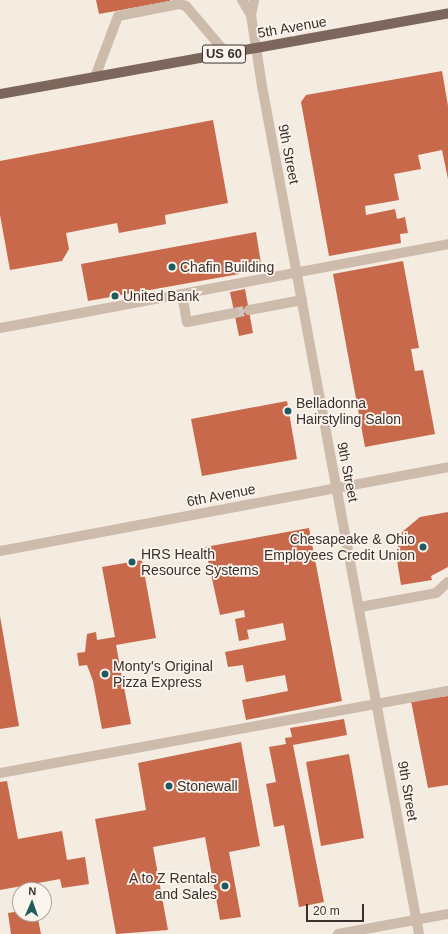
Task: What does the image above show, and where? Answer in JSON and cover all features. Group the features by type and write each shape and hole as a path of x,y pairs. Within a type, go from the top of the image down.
{"main road":[{"name":"5th Avenue","path":"0,94 448,13"}],"street":[{"name":"9th Street","path":"242,0 251,15"},
{"name":"9th Street","path":"254,0 251,15 256,48 378,704 419,934"},
{"path":"95,77 118,16 179,4 186,6 226,53"},
{"path":"0,328 448,244"},
{"path":"182,294 187,322 234,313"},
{"path":"249,310 302,300"},
{"name":"6th Avenue","path":"0,551 448,468"},
{"path":"360,607 436,593 448,582"},
{"path":"0,774 448,691"},
{"path":"338,934 448,914"}],"building":[{"path":"96,0 170,0 170,1 99,14"},
{"path":"442,71 448,106 448,179 442,150 418,155 421,169 394,174 399,200 365,206 366,215 395,209 397,219 405,217 408,233 400,234 401,243 329,256 301,102 306,95"},
{"path":"213,120 228,203 165,215 166,224 119,233 117,223 66,233 69,249 62,261 10,270 0,215 0,161"},
{"name":"Chafin Building","path":"256,232 262,270 88,301 81,264"},
{"path":"403,261 419,348 411,349 415,371 423,370 435,434 365,447 333,274"},
{"path":"245,289 253,333 239,336 230,292"},
{"path":"287,401 297,459 202,476 191,419"},
{"name":"Chesapeake & Ohio Employees Credit Union","path":"448,512 448,567 431,576 432,580 401,585 396,554 402,532 420,517"},
{"path":"309,528 342,701 246,720 242,700 288,691 285,675 246,682 243,665 228,667 225,652 286,640 283,623 247,630 249,639 239,641 235,619 245,617 244,610 220,615 205,547"},
{"path":"142,560 156,638 116,645 131,724 102,729 93,681 87,665 79,666 77,653 85,652 87,634 96,632 97,640 115,637 102,567"},
{"path":"0,616 19,726 0,729"},
{"path":"448,696 448,785 428,788 411,701"},
{"path":"344,719 347,735 293,745 324,902 299,907 284,825 274,827 266,784 276,782 269,747 286,744 285,738 292,737 290,728"},
{"path":"241,742 260,846 229,852 241,917 220,920 205,837 153,847 168,930 116,934 95,819 146,810 138,763"},
{"path":"349,754 364,838 321,846 306,762"},
{"path":"7,781 18,839 62,831 67,860 85,857 89,884 62,888 60,879 44,882 12,882 12,888 0,890 0,782"},
{"path":"12,912 12,922 39,922 41,934 11,934 8,913"}],"tunnel":[{"path":"234,313 249,310"}],"place":[{"name":"Chafin Building","path":"172,267"},
{"name":"United Bank","path":"115,296"},
{"name":"Belladonna Hairstyling Salon","path":"288,411"},
{"name":"Chesapeake & Ohio Employees Credit Union","path":"423,547"},
{"name":"HRS Health Resource Systems","path":"132,562"},
{"name":"Monty's Original Pizza Express","path":"105,674"},
{"name":"Stonewall","path":"169,786"},
{"name":"A to Z Rentals and Sales","path":"225,886"}]}
